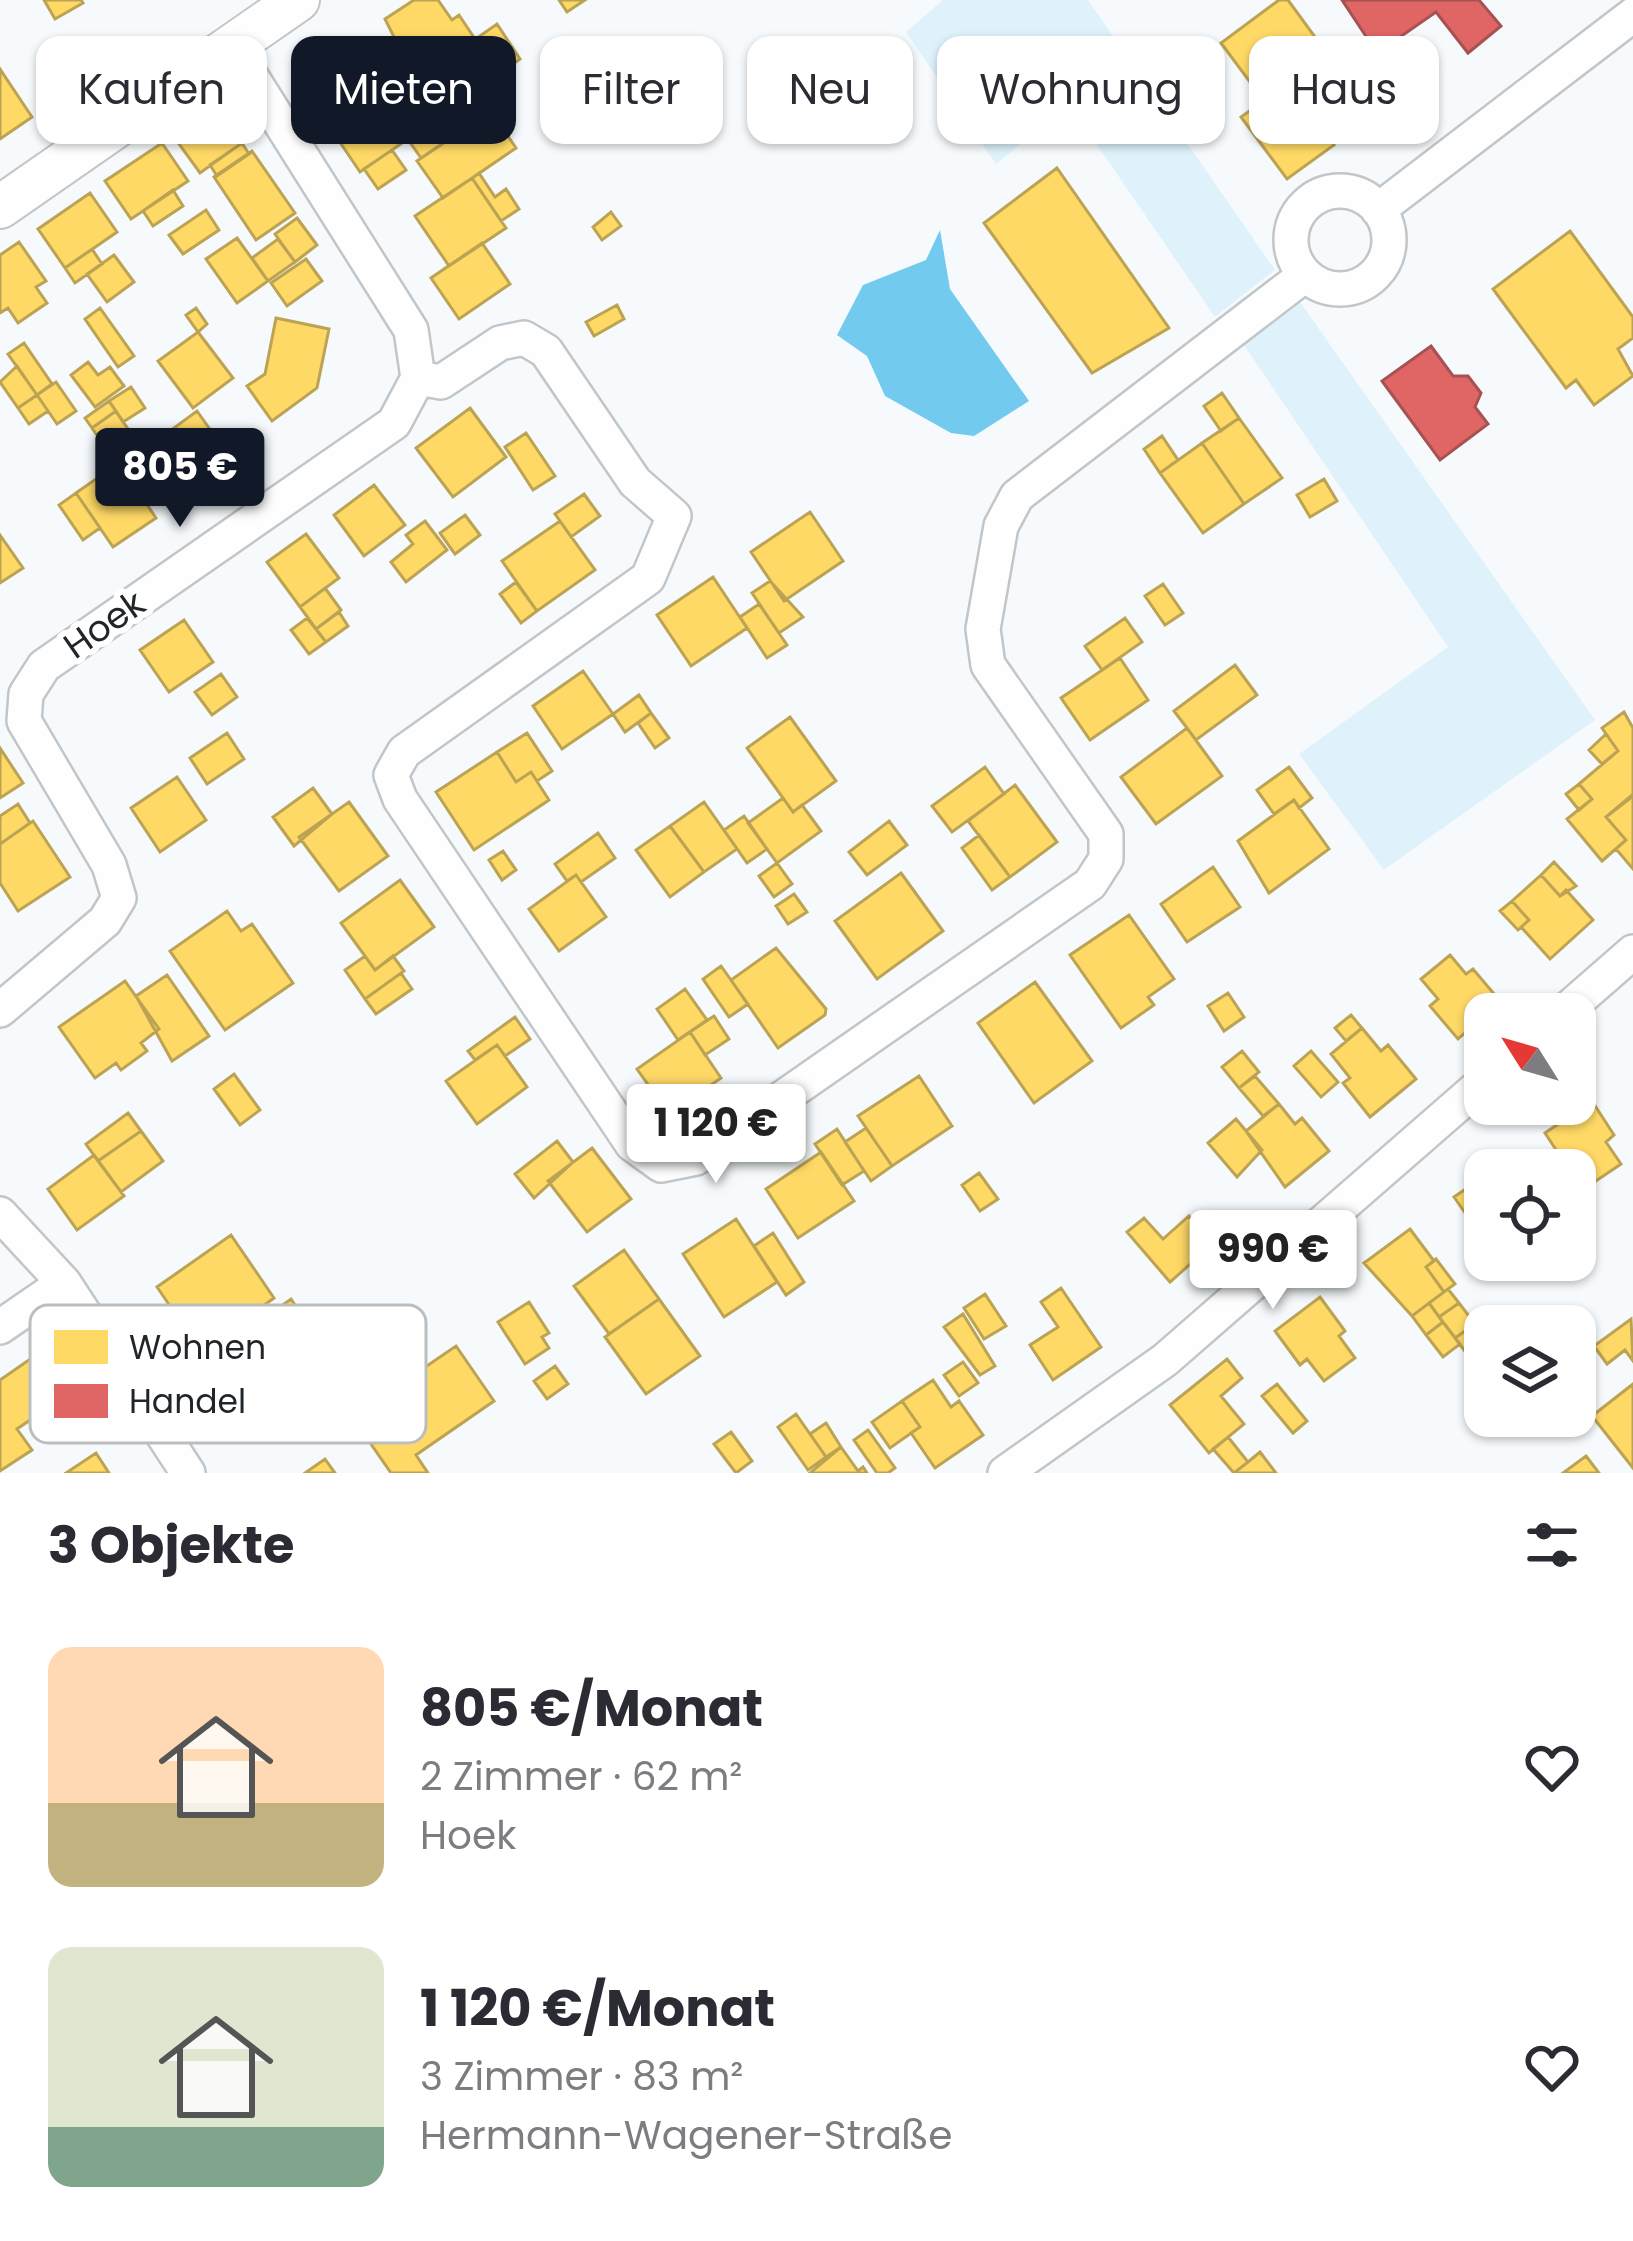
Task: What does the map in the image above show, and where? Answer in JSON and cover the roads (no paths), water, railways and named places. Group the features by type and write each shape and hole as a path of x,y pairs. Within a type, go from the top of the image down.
{"street":[{"path":"243,36 274,7"},
{"path":"1378,209 1633,15"},
{"path":"267,102 411,330 418,379 441,382 500,343 524,338 546,351 635,482 674,516 648,578 404,752 392,775 400,799 632,1144 661,1165 695,1158 1090,884 1106,860 1106,834 988,665 983,629 1001,526 1017,496 1305,275"},
{"path":"0,206 90,144"},
{"path":"1336,191 1366,199 1378,209 1389,240 1378,272 1351,289 1334,290 1305,275 1295,262 1292,231 1307,203 1336,191"},
{"name":"Hoek","path":"0,1010 105,921 119,898 110,865 24,721 26,694 44,666 394,423 418,379"},
{"path":"1586,993 1633,952"},
{"path":"1005,1473 1165,1360 1464,1099"},
{"path":"0,1214 78,1305"},
{"path":"32,1305 64,1283"},
{"path":"0,1327 30,1306"},
{"path":"168,1443 188,1473"}],"water":[{"path":"940,230 950,289 1029,401 974,436 951,433 885,396 867,356 837,335 863,285 926,260"}]}
